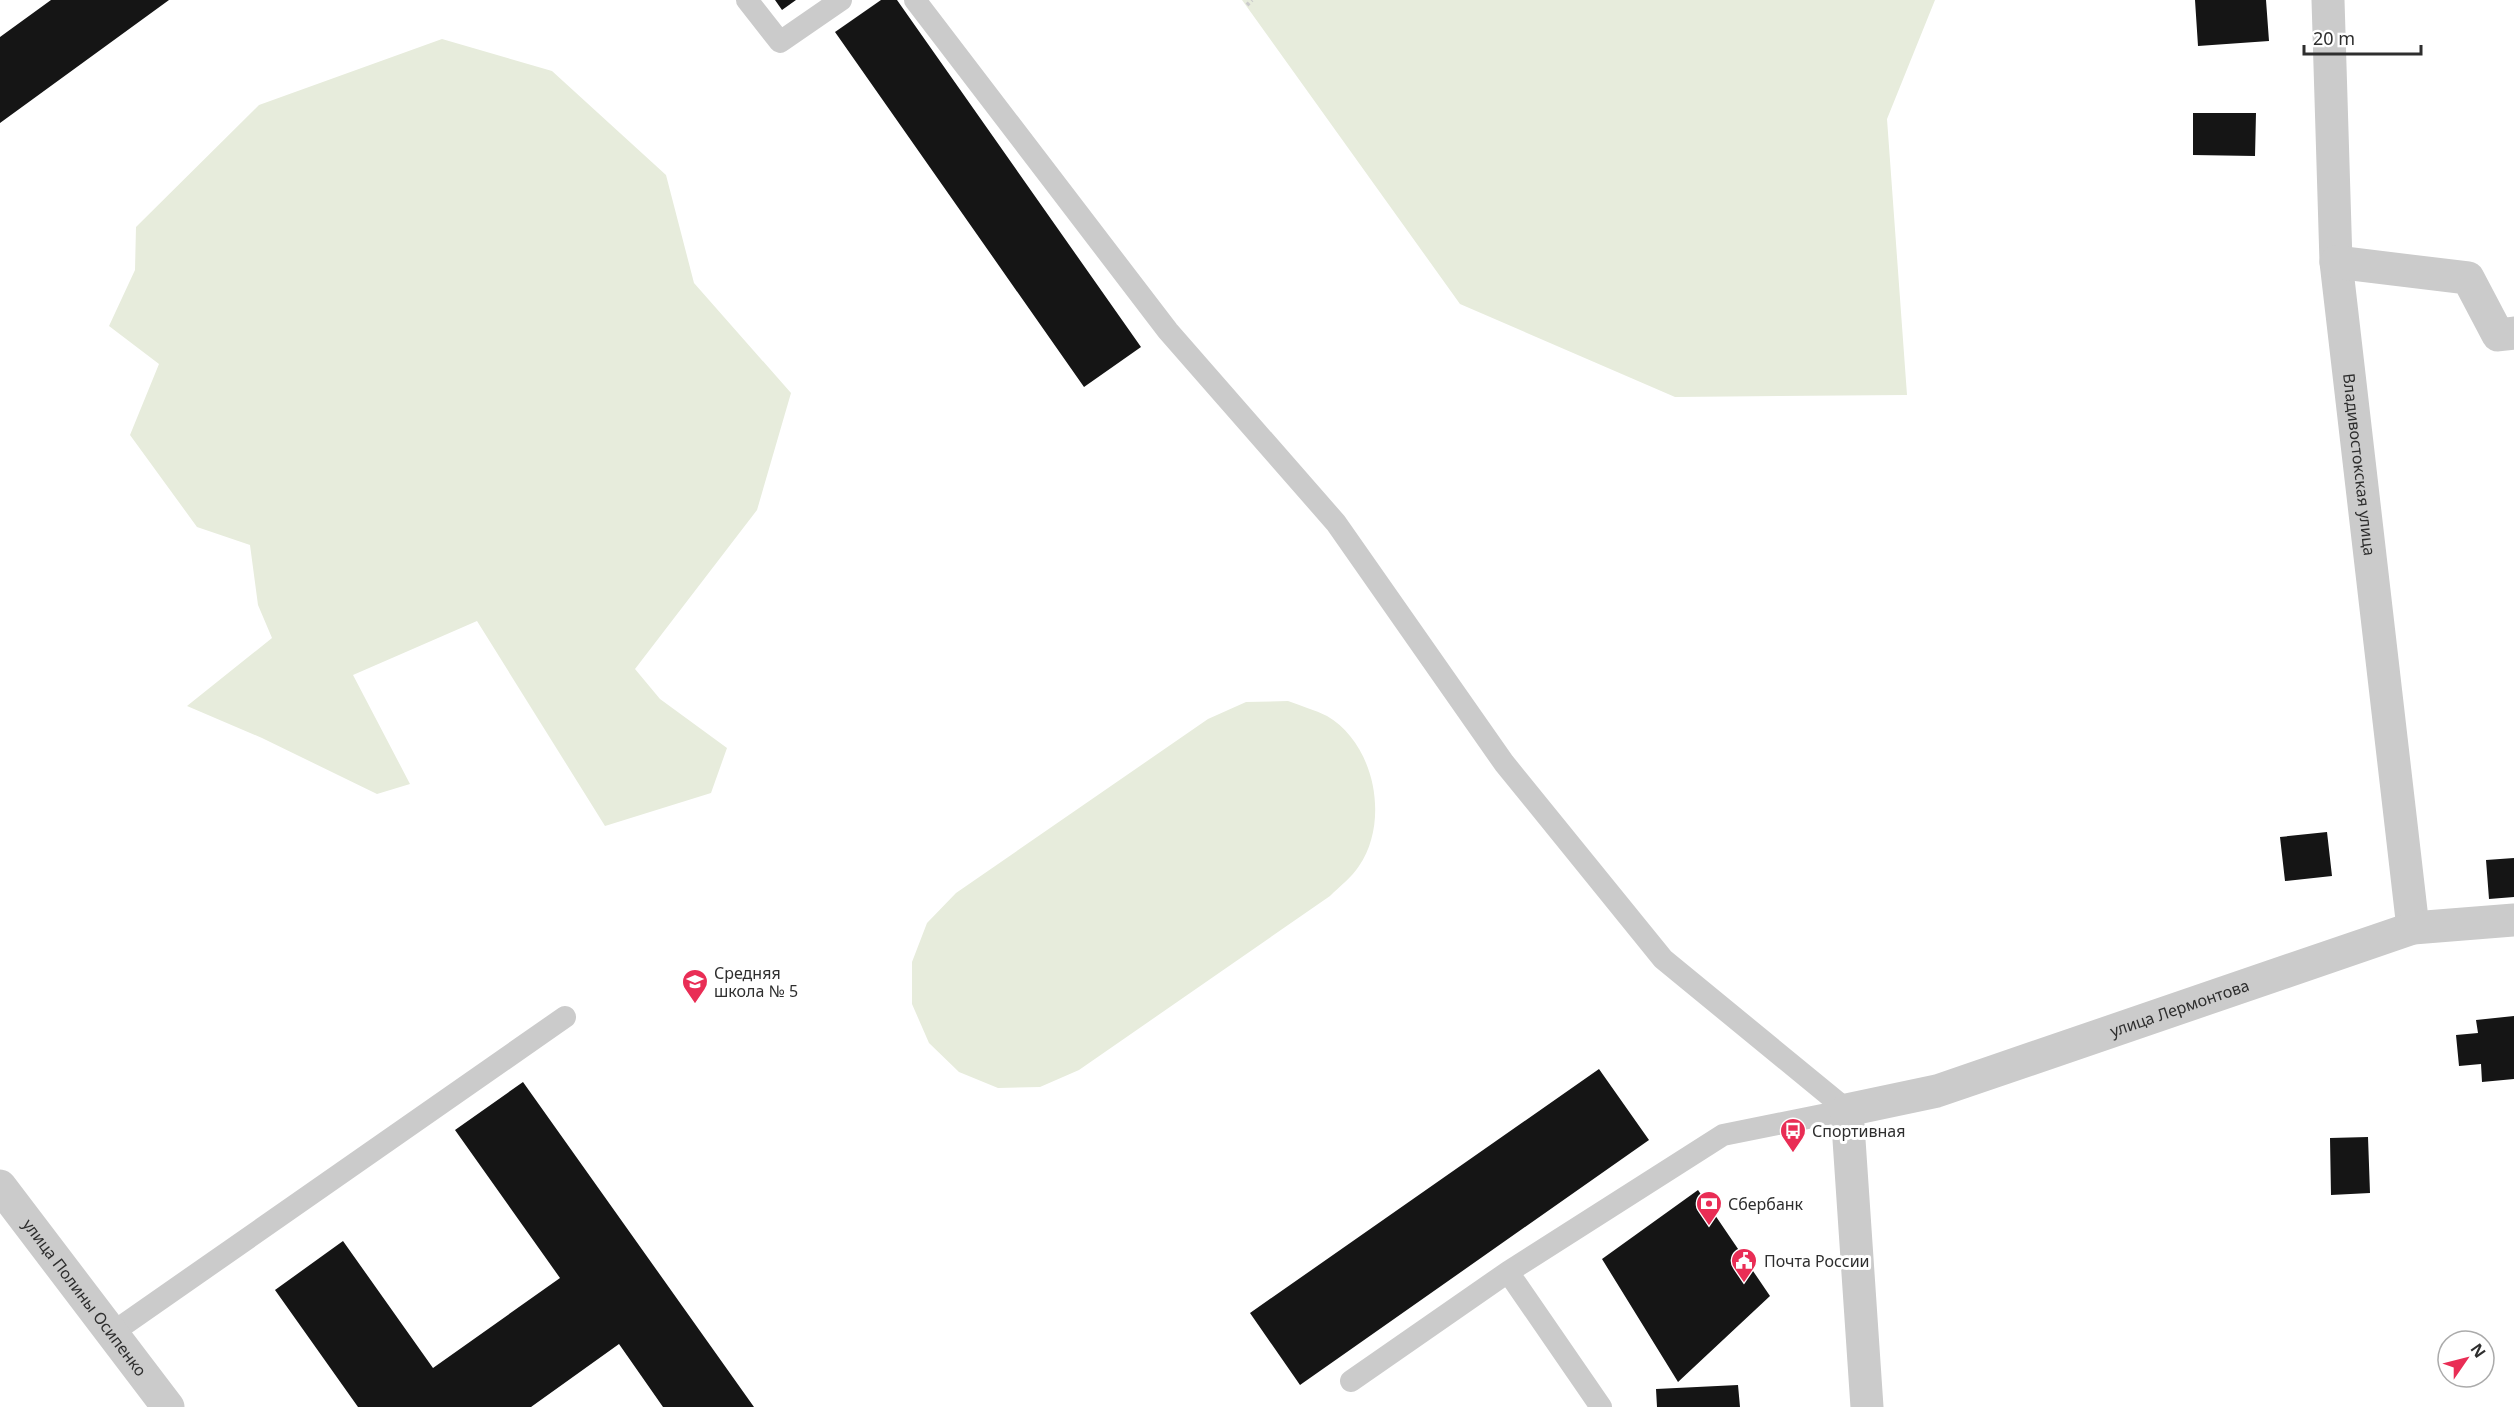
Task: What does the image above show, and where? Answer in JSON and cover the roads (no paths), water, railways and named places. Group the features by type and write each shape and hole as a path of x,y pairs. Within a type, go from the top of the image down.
{"street":[{"name":"Владивостокская улица","path":"2328,0 2336,262 2413,928"},
{"path":"2336,262 2469,278 2498,335 2514,333"},
{"name":"улица Лермонтова","path":"1847,1110 1937,1091 2413,928 2514,920"},
{"path":"1847,1110 1867,1407"},
{"name":"улица Полины Осипенко","path":"0,1186 168,1407"}],"lane":[{"path":"747,0 780,42 841,0"},
{"path":"915,0 1168,331 1336,524 1504,763 1663,959 1847,1110"},
{"path":"112,1333 566,1017"},
{"path":"1351,1381 1508,1272 1723,1135 1847,1110"},
{"path":"1508,1272 1601,1407"}],"place":[{"name":"Средняя школа № 5","path":"695,1005"},
{"name":"Спортивная","path":"1793,1154"},
{"name":"Сбербанк","path":"1709,1227"},
{"name":"Почта России","path":"1744,1284"}]}
